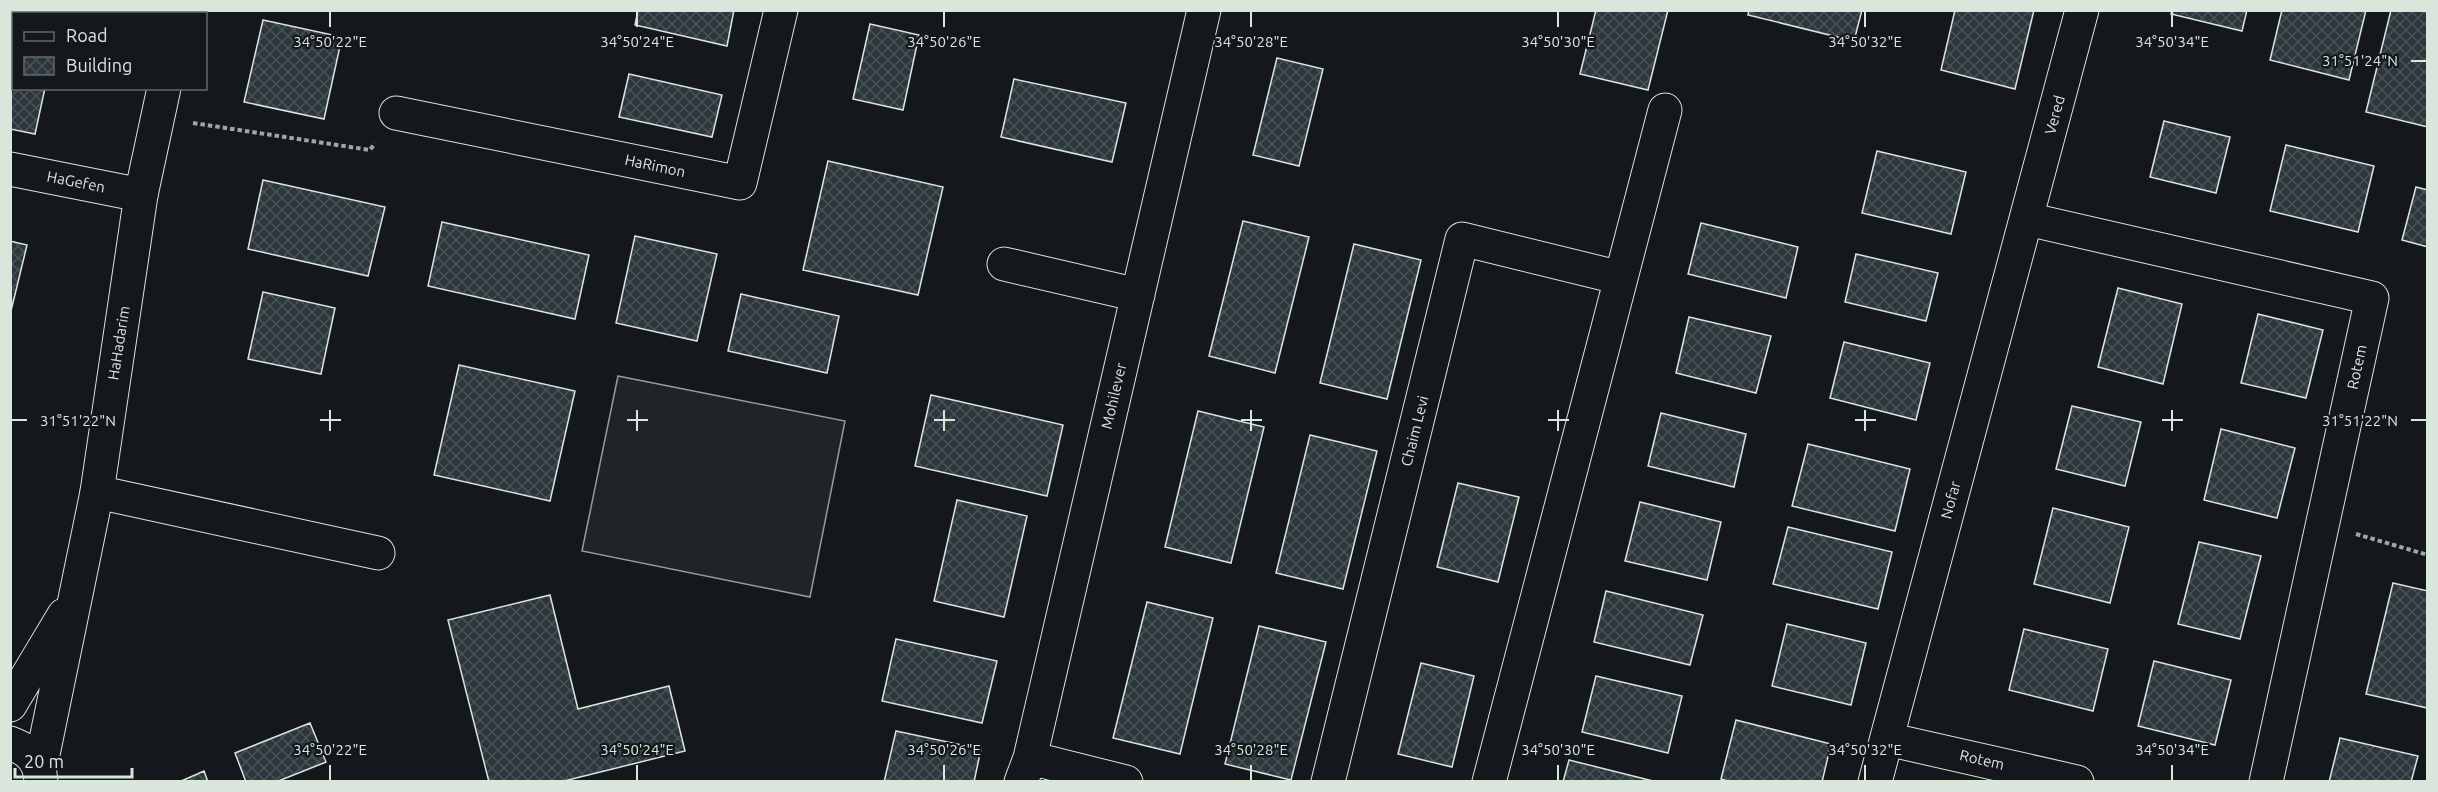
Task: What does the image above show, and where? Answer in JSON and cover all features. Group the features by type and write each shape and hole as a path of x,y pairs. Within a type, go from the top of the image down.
{"street":[{"name":"HaRimon","path":"396,113 740,183 781,10"},
{"name":"Mohilever","path":"1026,770 1204,10"},
{"name":"Vered","path":"2027,219 2082,10"},
{"name":"HaHadarim","path":"41,776 74,598 97,492 141,195 162,103"},
{"path":"1489,782 1665,110"},
{"name":"HaGefen","path":"10,169 141,195"},
{"name":"Rotem","path":"2027,219 2372,298 2266,782"},
{"name":"Nofar","path":"1875,782 2027,219"},
{"name":"Chaim Levi","path":"1328,782 1462,239 1621,278"},
{"path":"1004,264 1138,296"},
{"path":"97,492 378,552"},
{"name":"HaHadarim","path":"10,705 74,598"},
{"name":"Rotem","path":"1887,739 2077,782"},
{"path":"10,743 23,747 34,756 41,776"},
{"path":"1026,770 1126,782"}],"path":[{"path":"162,103 370,150 396,113"},
{"path":"2322,525 2427,555"}],"shaded area":[{"path":"618,376 845,421 810,597 582,551"}],"building":[{"path":"10,10 51,10 51,12 12,12 12,26 10,26"},
{"path":"638,10 734,10 727,46 635,25"},
{"path":"1596,10 1668,10 1648,90 1580,74"},
{"path":"1749,10 1862,10 1854,41 1748,15"},
{"path":"1955,10 2034,10 2015,89 1941,70"},
{"path":"2172,10 2247,10 2242,31 2171,14"},
{"path":"2282,10 2366,10 2349,80 2270,60"},
{"path":"2391,10 2428,10 2428,127 2366,112"},
{"path":"263,20 342,37 324,119 244,102"},
{"path":"870,24 919,35 903,110 853,99"},
{"path":"10,58 12,58 12,90 45,90 35,134 10,129"},
{"path":"1277,58 1323,69 1299,166 1253,155"},
{"path":"629,74 722,95 712,137 619,117"},
{"path":"1014,79 1126,103 1112,162 1001,137"},
{"path":"2164,121 2230,137 2216,193 2150,177"},
{"path":"2286,145 2374,166 2358,232 2270,211"},
{"path":"1877,151 1966,172 1951,234 1862,213"},
{"path":"828,161 943,187 918,295 803,270"},
{"path":"263,180 385,207 368,276 248,249"},
{"path":"2416,187 2428,190 2428,247 2402,240"},
{"path":"1243,221 1309,237 1275,373 1209,356"},
{"path":"442,222 589,255 575,319 428,286"},
{"path":"1701,223 1798,247 1786,298 1688,274"},
{"path":"635,236 717,254 697,341 616,323"},
{"path":"10,241 27,245 11,311 10,311"},
{"path":"1354,244 1421,260 1387,399 1320,383"},
{"path":"1856,254 1938,273 1926,321 1845,302"},
{"path":"2118,288 2182,304 2163,384 2098,367"},
{"path":"263,292 335,308 321,374 248,359"},
{"path":"741,294 839,316 827,373 728,351"},
{"path":"2258,314 2323,330 2306,398 2241,383"},
{"path":"1689,317 1771,336 1756,393 1676,373"},
{"path":"1844,342 1930,363 1916,420 1830,398"},
{"path":"459,365 575,391 550,501 434,475"},
{"path":"931,395 1063,425 1047,496 915,466"},
{"path":"2072,406 2141,422 2125,486 2056,469"},
{"path":"1198,411 1264,427 1231,563 1165,547"},
{"path":"1661,413 1746,434 1734,487 1648,466"},
{"path":"2221,429 2295,448 2277,518 2204,500"},
{"path":"1310,435 1377,451 1343,589 1276,573"},
{"path":"1808,444 1910,469 1895,531 1792,506"},
{"path":"1458,483 1519,497 1498,582 1437,567"},
{"path":"957,500 1027,516 1004,617 934,601"},
{"path":"1640,502 1721,522 1707,580 1625,561"},
{"path":"2053,508 2129,527 2110,603 2034,584"},
{"path":"1788,527 1892,552 1878,609 1773,584"},
{"path":"2199,542 2261,556 2240,639 2178,624"},
{"path":"2393,583 2428,591 2427,708 2366,694"},
{"path":"1606,591 1703,615 1690,665 1594,642"},
{"path":"550,595 578,709 669,686 685,751 560,782 489,782 448,620"},
{"path":"1147,602 1213,618 1180,754 1113,738"},
{"path":"1787,624 1866,643 1851,705 1772,686"},
{"path":"1259,626 1326,642 1291,780 1225,764"},
{"path":"2024,629 2108,649 2093,711 2009,690"},
{"path":"896,639 997,661 982,723 882,701"},
{"path":"2154,661 2231,680 2215,745 2138,726"},
{"path":"1421,663 1474,676 1452,767 1398,754"},
{"path":"1596,676 1682,696 1668,753 1582,732"},
{"path":"1736,720 1831,744 1822,782 1731,782 1721,779"},
{"path":"310,723 326,762 276,782 246,782 235,753"},
{"path":"896,731 981,749 974,782 884,782"},
{"path":"2340,738 2418,756 2411,782 2329,782"},
{"path":"1569,760 1657,782 1563,782"},
{"path":"204,771 208,782 179,782"}]}
